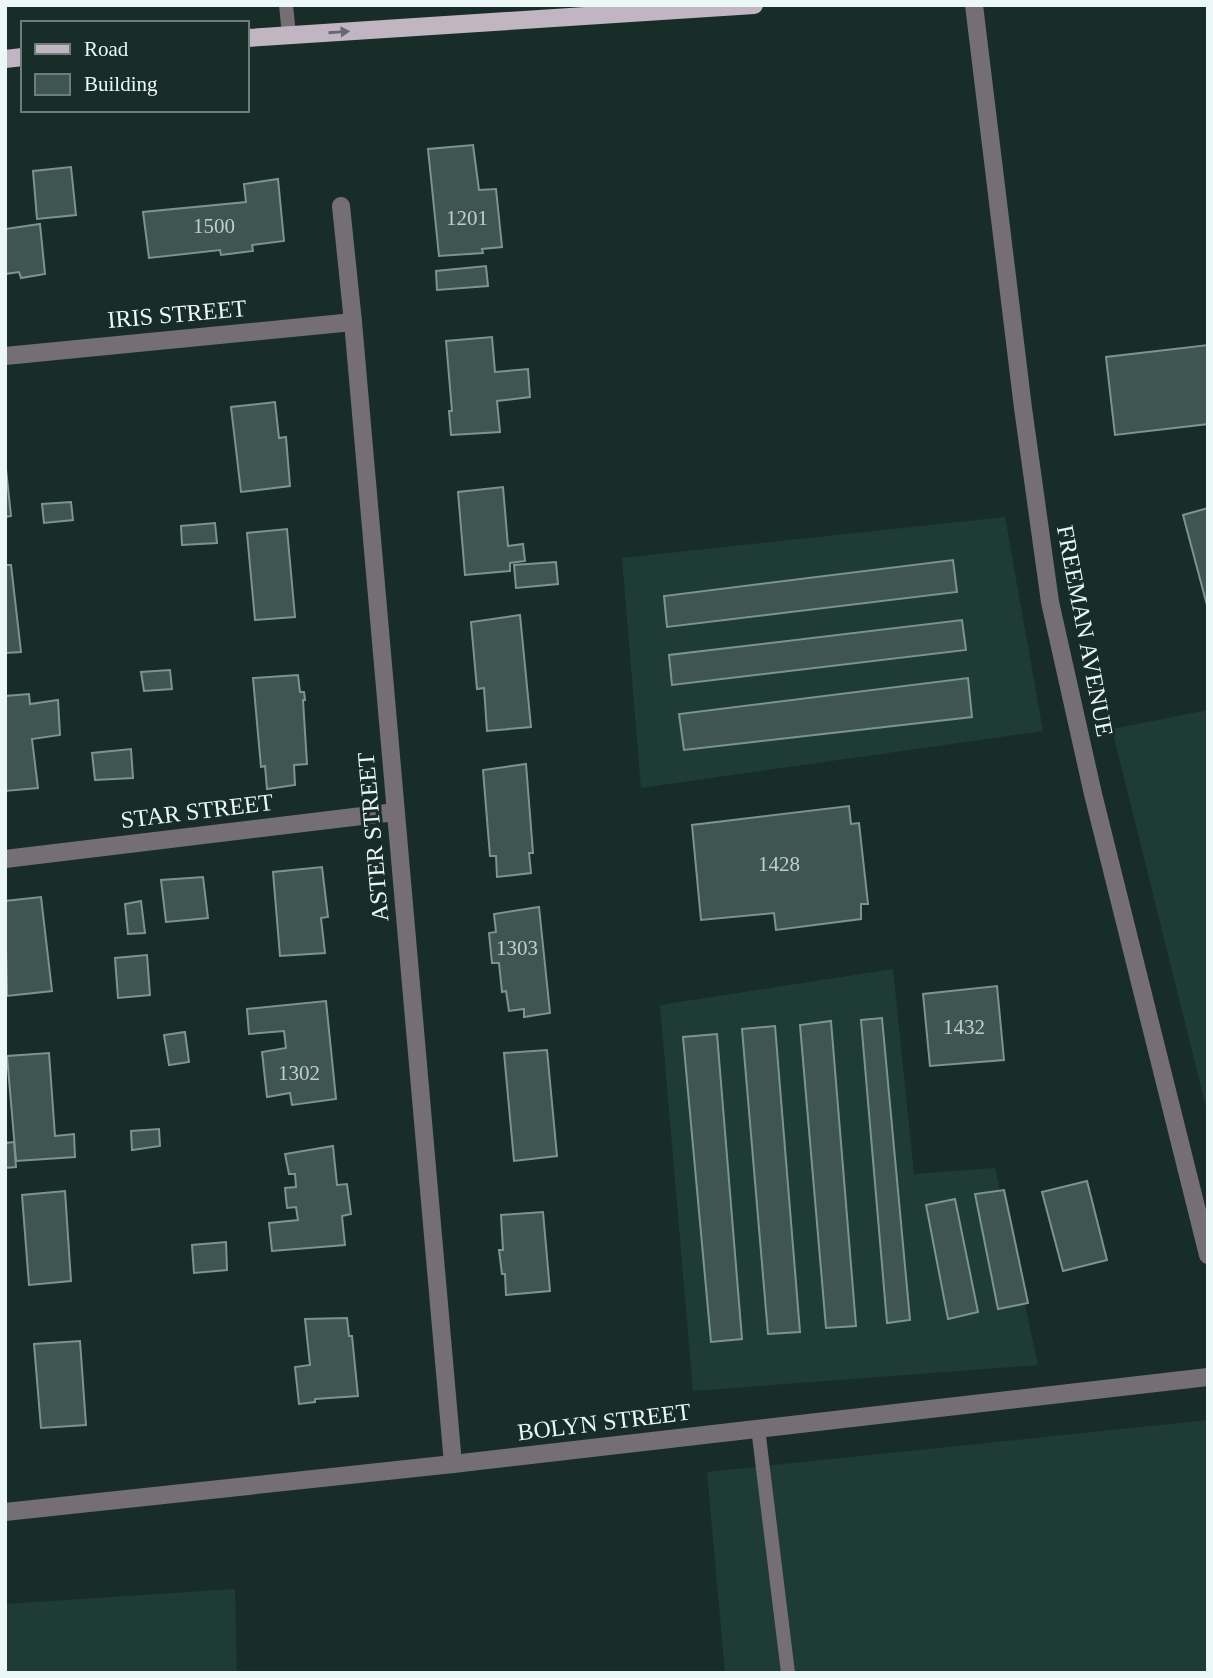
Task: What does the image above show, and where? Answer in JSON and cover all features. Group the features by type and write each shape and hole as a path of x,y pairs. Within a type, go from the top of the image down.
{"main road":[{"path":"248,38 754,5"}],"street":[{"name":"FREEMAN AVENUE","path":"974,5 1023,408 1050,602 1093,794 1208,1255"},
{"name":"ASTER STREET","path":"341,206 354,321 453,1464"},
{"name":"IRIS STREET","path":"5,356 354,321"},
{"name":"STAR STREET","path":"5,859 395,812"},
{"name":"BOLYN STREET","path":"5,1512 453,1464 1208,1377"}],"lane":[{"path":"286,5 289,35"},
{"path":"758,1428 788,1673"}],"shaded area":[{"path":"1005,517 1043,731 641,788 622,558"},
{"path":"1208,710 1208,1115 1112,729"},
{"path":"893,969 914,1174 995,1168 1038,1365 693,1391 660,1005"},
{"path":"1208,1420 1208,1673 725,1673 707,1472"},
{"path":"235,1589 237,1673 5,1673 5,1604"}],"building":[{"path":"473,145 479,190 496,189 502,247 482,249 483,253 439,256 428,149"},
{"path":"71,167 76,215 37,219 33,171"},
{"path":"278,179 284,241 252,245 253,251 221,255 220,250 149,258 143,212 246,202 244,184"},
{"path":"40,224 45,274 21,278 19,272 5,274 5,229"},
{"path":"486,266 488,286 437,290 436,271"},
{"path":"492,337 495,372 528,369 530,397 497,401 500,432 451,435 449,411 452,411 446,341"},
{"path":"1208,345 1208,424 1115,435 1106,357"},
{"path":"275,402 279,438 286,437 290,486 241,492 231,407"},
{"path":"5,460 11,516 5,517"},
{"path":"503,487 508,546 523,544 525,561 510,563 510,571 465,575 458,492"},
{"path":"71,502 73,520 44,523 42,504"},
{"path":"1208,508 1208,609 1183,515"},
{"path":"215,523 217,543 182,545 181,526"},
{"path":"287,529 295,617 255,620 247,533"},
{"path":"953,560 957,592 667,627 664,596"},
{"path":"556,562 558,584 516,588 514,565"},
{"path":"5,565 11,565 21,652 5,653"},
{"path":"520,615 531,727 487,731 484,688 477,689 471,622"},
{"path":"962,620 966,650 672,685 669,655"},
{"path":"170,670 172,689 144,691 141,672"},
{"path":"298,675 300,692 304,692 305,700 307,764 294,765 295,785 267,789 265,766 261,767 253,678"},
{"path":"968,678 972,717 684,750 679,714"},
{"path":"29,694 30,704 58,700 60,735 32,739 38,788 5,791 5,696"},
{"path":"131,749 133,778 95,780 92,753"},
{"path":"526,764 533,853 529,853 531,873 497,877 496,856 490,856 483,770"},
{"path":"849,806 851,824 859,823 868,904 861,904 861,919 776,930 774,913 701,920 692,825"},
{"path":"322,867 328,917 321,918 325,953 280,956 273,872"},
{"path":"203,877 208,918 166,922 161,880"},
{"path":"41,897 52,991 7,996 5,901"},
{"path":"141,901 145,933 128,934 125,904"},
{"path":"539,907 550,1013 524,1017 524,1009 509,1011 506,991 502,992 499,963 492,963 489,933 496,932 494,914"},
{"path":"147,955 150,995 118,998 115,958"},
{"path":"997,986 1004,1060 930,1066 923,994"},
{"path":"326,1001 336,1099 292,1105 290,1093 267,1097 262,1052 286,1048 284,1031 249,1034 247,1009"},
{"path":"882,1018 910,1320 887,1323 861,1020"},
{"path":"831,1021 856,1326 826,1328 800,1025"},
{"path":"775,1026 800,1332 768,1334 742,1029"},
{"path":"185,1032 189,1062 169,1065 164,1035"},
{"path":"717,1034 742,1339 711,1342 683,1037"},
{"path":"547,1050 557,1156 514,1161 504,1053"},
{"path":"49,1053 55,1136 74,1134 75,1157 16,1161 7,1056"},
{"path":"159,1129 160,1146 132,1150 131,1131"},
{"path":"14,1142 16,1167 5,1168 5,1143"},
{"path":"333,1146 337,1185 347,1184 351,1214 342,1216 345,1245 272,1251 269,1223 298,1220 296,1207 287,1208 285,1188 296,1187 295,1174 289,1174 285,1154"},
{"path":"1087,1181 1107,1260 1063,1271 1042,1192"},
{"path":"1004,1190 1028,1303 998,1309 975,1194"},
{"path":"65,1191 71,1281 29,1285 22,1195"},
{"path":"955,1199 978,1312 948,1319 926,1205"},
{"path":"543,1212 550,1291 506,1295 505,1274 502,1274 499,1250 503,1250 501,1215"},
{"path":"226,1242 227,1270 194,1273 192,1245"},
{"path":"347,1318 349,1336 352,1336 358,1396 315,1399 315,1402 299,1404 295,1367 310,1365 305,1319"},
{"path":"80,1341 86,1425 41,1428 34,1344"}]}
